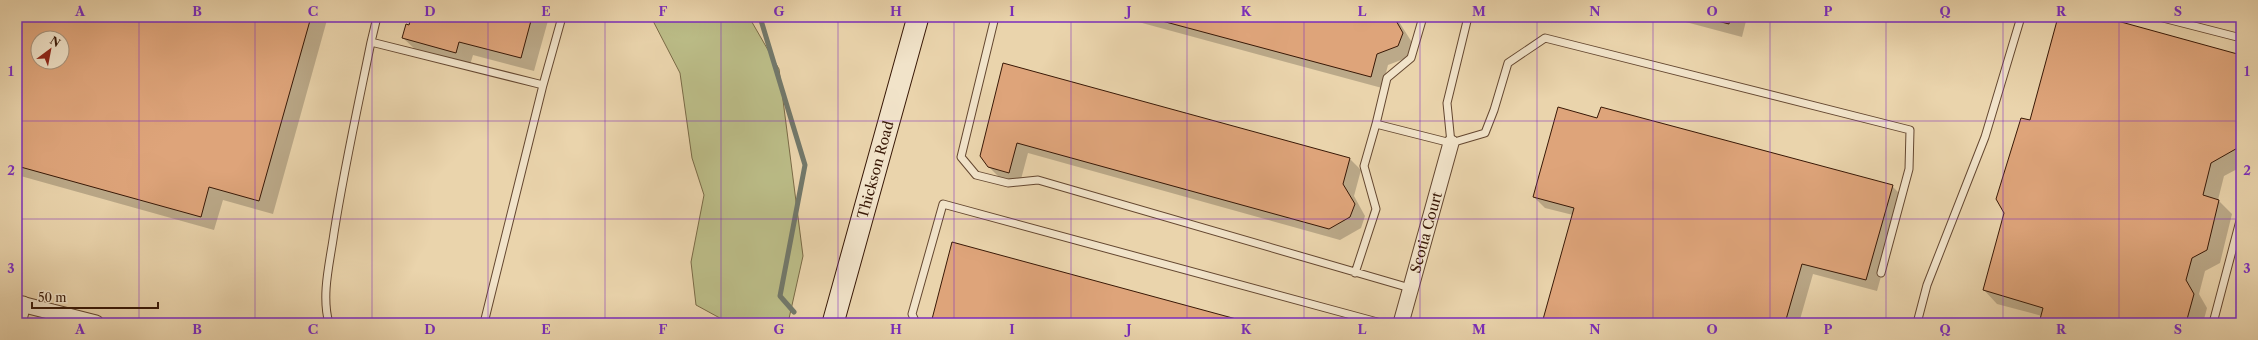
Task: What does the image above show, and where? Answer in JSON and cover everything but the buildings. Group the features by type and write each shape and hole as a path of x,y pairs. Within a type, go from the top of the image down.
{"main road":[{"name":"Thickson Road","path":"833,323 918,17"}],"street":[{"name":"Scotia Court","path":"1401,323 1451,142"},
{"path":"18,323 20,304 96,323"}],"lane":[{"path":"329,323 325,309 343,176 377,17"},
{"path":"484,323 543,85 562,17"},
{"path":"995,17 962,157 976,175 1008,183 1038,180 1410,288"},
{"path":"1356,273 1376,209 1364,166 1387,78 1411,58 1423,17"},
{"path":"1451,142 1447,103 1468,17"},
{"path":"1917,323 1927,285 1984,137 2022,17"},
{"path":"2159,17 2241,38"},
{"path":"1376,124 1451,142 1485,133 1494,110 1508,63 1545,38 1910,130 1909,169 1881,273"},
{"path":"371,42 543,85"},
{"path":"916,323 912,314 943,204 1356,320 1381,323"},
{"path":"2213,323 2241,217"}],"green space":[{"path":"651,17 749,17 779,69 803,256 788,323 729,323 696,305 691,262 704,195 692,158 680,73"}],"waterway":[{"path":"760,17 805,165 780,296 794,312"}]}
